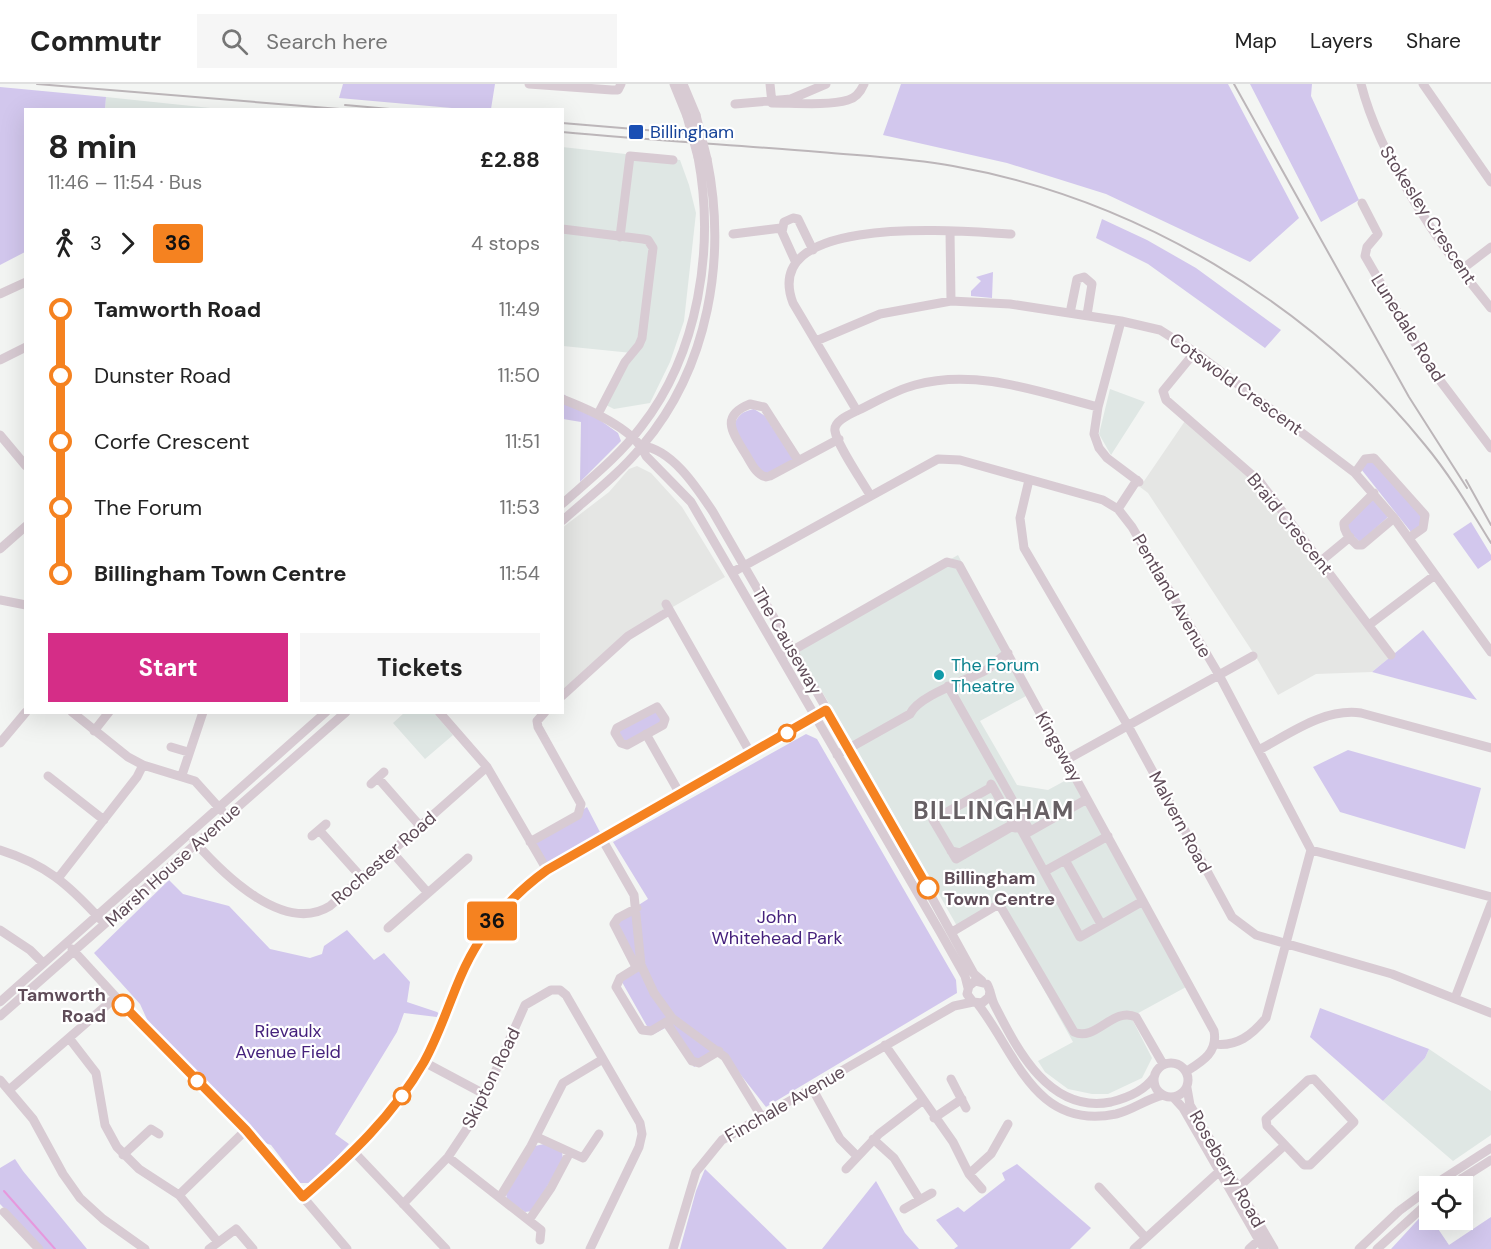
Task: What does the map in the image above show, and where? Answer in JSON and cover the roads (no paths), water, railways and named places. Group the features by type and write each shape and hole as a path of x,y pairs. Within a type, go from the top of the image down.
{"street":[{"path":"529,84 587,86 612,90 618,90 621,84"},
{"path":"674,84 692,116"},
{"path":"564,519 642,446 679,390 700,336 711,292 716,215 683,84"},
{"path":"770,84 772,103"},
{"path":"772,103 803,95 826,84"},
{"path":"735,104 848,100 860,92 864,84"},
{"name":"Stokesley Crescent","path":"1361,84 1383,148 1461,270 1491,308"},
{"path":"1424,84 1491,182"},
{"path":"621,237 630,156 673,160"},
{"path":"564,502 633,438 664,390 688,333 699,291 706,215 703,158"},
{"name":"Lunedale Road","path":"1362,202 1378,234 1365,250 1365,256 1426,362 1491,448"},
{"path":"796,263 781,228 783,222 793,218 798,219 813,250"},
{"path":"733,233 781,228"},
{"path":"564,229 648,240 653,252 639,345 625,362 598,414"},
{"path":"857,411 790,295 790,277 796,263 813,250 871,232 897,229 1011,234"},
{"path":"950,231 951,301"},
{"path":"1461,270 1491,247"},
{"path":"1070,313 1077,279 1084,276 1092,284 1087,315"},
{"path":"0,294 24,283"},
{"path":"699,291 711,292"},
{"name":"Cotswold Crescent","path":"816,341 880,314 951,301 1011,304 1087,315 1160,330 1195,352 1355,472 1394,518 1491,652"},
{"path":"1118,509 1138,481 1107,458 1099,448 1094,427 1121,321"},
{"path":"0,360 24,348"},
{"name":"Braid Crescent","path":"1195,352 1164,391 1166,400 1260,482 1389,652 1395,642"},
{"path":"870,495 838,439 835,432 838,422 916,385 973,379 1098,408"},
{"name":"The Causeway","path":"564,400 598,414 633,438 642,446 646,456 691,502 965,976 967,989 975,1003 1028,1083 1054,1105 1072,1112 1099,1116 1117,1114 1168,1096"},
{"path":"798,460 764,407 750,404 742,407 732,417 732,433 759,475 770,476 838,439"},
{"path":"0,435 24,463"},
{"name":"The Causeway","path":"642,446 656,447 692,483 713,512 849,748 974,974 990,991 994,1004 1035,1072 1063,1095 1085,1102 1109,1102 1143,1088 1154,1077"},
{"path":"17,456 24,450"},
{"path":"1355,472 1365,459 1374,458 1425,515 1424,528 1409,538"},
{"name":"Pentland Avenue","path":"733,572 938,459 960,460 1103,500 1118,509 1132,527 1219,675 1311,850"},
{"name":"Malvern Road","path":"1029,480 1020,518 1024,548 1128,726 1226,909 1249,931 1348,959 1491,1013"},
{"path":"1374,493 1344,523 1344,529 1350,537 1358,545 1362,545 1394,518"},
{"path":"0,549 24,528"},
{"path":"1322,561 1350,537"},
{"name":"Kingsway","path":"781,657 947,562 955,563 962,568 1211,1026 1214,1044"},
{"path":"1369,625 1435,575"},
{"path":"0,600 24,605"},
{"path":"564,694 628,636 668,607 751,753"},
{"path":"837,755 910,714 914,706 948,686 959,684 996,664 1008,653"},
{"path":"1066,760 1253,656"},
{"path":"948,686 1004,784 1045,871 1080,937 1143,901"},
{"path":"657,707 665,723 646,734 624,745 615,730 657,707"},
{"path":"303,1197 354,1152 387,1116 424,1062 447,1014 459,980 481,937 509,902 547,870 826,710"},
{"path":"1259,750 1318,719 1343,712 1361,713 1491,748"},
{"path":"0,743 24,714"},
{"path":"74,714 128,757 143,765 182,775 200,784 228,817"},
{"path":"94,731 107,714"},
{"path":"182,775 202,714"},
{"name":"Marsh House Avenue","path":"0,1002 324,714"},
{"name":"Marsh House Avenue","path":"0,1015 76,952 344,714"},
{"path":"441,714 487,767 547,870"},
{"path":"531,842 578,815 581,809 581,804 537,727 537,721 543,714"},
{"path":"0,724 9,732"},
{"path":"646,734 680,794"},
{"path":"171,747 188,752"},
{"path":"59,877 137,777 143,765"},
{"name":"Rochester Road","path":"188,834 228,876 290,914 312,915 321,911 362,878 487,767"},
{"path":"48,776 104,820"},
{"path":"378,778 420,825"},
{"path":"1004,784 935,821 952,850 960,853 1015,823"},
{"path":"994,790 1015,823 1027,832"},
{"path":"1027,832 1087,799"},
{"path":"319,830 362,878"},
{"path":"1045,871 1108,836"},
{"path":"602,839 634,895 637,908 639,966"},
{"path":"0,850 27,858 59,877 105,926"},
{"path":"1187,1071 1209,1055 1214,1044 1233,1044 1252,1034 1266,1018 1311,850 1491,897"},
{"path":"392,852 428,893"},
{"path":"388,928 468,858"},
{"path":"1065,860 1101,924"},
{"path":"1064,906 1075,900"},
{"path":"952,932 999,904 1074,1032 1087,1033 1123,1013 1136,1017 1163,1064"},
{"path":"1455,998 1491,904"},
{"path":"637,908 618,918 614,924 669,1020 695,1063 719,1051"},
{"path":"0,930 30,950 43,963"},
{"path":"67,942 116,997 246,1130 347,1249"},
{"path":"639,966 620,978 616,987 642,1030 651,1031 669,1020"},
{"path":"967,989 975,981 982,981"},
{"name":"Finchale Avenue","path":"954,1006 967,989"},
{"name":"Skipton Road","path":"403,1204 448,1157 486,1095 525,1005 550,990 560,990 566,995 603,1059"},
{"path":"975,1003 986,1000 990,991"},
{"path":"9,1090 116,997"},
{"name":"Finchale Avenue","path":"673,1249 691,1184 702,1163 722,1140 954,1006 975,1003"},
{"path":"669,1020 719,1051 730,1064 761,1116"},
{"path":"69,1038 96,1074 105,1125 123,1155 139,1169 178,1195 218,1242"},
{"path":"885,1045 922,1101 953,1142 969,1174 982,1190"},
{"path":"500,1197 537,1137 563,1083 603,1059 640,1123 642,1134 639,1147 590,1249"},
{"path":"424,1062 486,1095"},
{"path":"1174,1062 1187,1071 1189,1080 1187,1088 1168,1096 1155,1086 1154,1077 1163,1064 1174,1062"},
{"path":"1311,1078 1354,1122 1310,1165 1304,1165 1285,1145 1267,1126 1266,1119 1311,1078"},
{"path":"934,1118 964,1103 951,1079"},
{"path":"0,1080 33,1119 63,1174 80,1198 145,1249"},
{"path":"812,1088 840,1139 857,1156"},
{"name":"Roseberry Road","path":"1187,1088 1190,1105 1222,1169"},
{"name":"Roseberry Road","path":"1168,1096 1183,1108 1236,1191 1263,1241 1274,1249"},
{"path":"846,1169 873,1139 922,1101"},
{"path":"969,1174 991,1154 1008,1124"},
{"path":"123,1155 152,1128"},
{"path":"178,1195 246,1130"},
{"path":"537,1137 583,1158 599,1134"},
{"path":"873,1139 894,1158 920,1200"},
{"path":"1236,1191 1285,1145"},
{"path":"1448,1176 1491,1148"},
{"path":"354,1152 446,1249"},
{"path":"529,1220 573,1155"},
{"path":"448,1157 541,1230 540,1240"},
{"path":"1465,1176 1491,1160"},
{"path":"1134,1249 1222,1169"},
{"path":"1099,1187 1146,1238"},
{"path":"904,1209 932,1192"},
{"path":"1359,1249 1399,1211 1419,1196"},
{"path":"1377,1249 1419,1211"},
{"path":"2,1227 8,1216 39,1249"},
{"path":"209,1249 236,1229 253,1249"},
{"path":"1249,1249 1263,1241"}],"waterway":[{"path":"4,1191 55,1249"}],"railway":[{"path":"37,84 328,108"},
{"path":"1234,84 1409,397 1467,488"},
{"path":"345,105 379,108"},
{"path":"564,123 706,135"},
{"path":"564,132 886,158 953,166 1021,181 1087,203 1152,231 1214,264 1273,302 1328,346 1379,393 1425,445 1451,480 1491,543"},
{"path":"1466,480 1491,525"}],"place":[{"name":"Billingham","path":"636,132"},
{"name":"The Forum Theatre","path":"939,675"},
{"name":"Billingham Town Centre","path":"928,888"},
{"name":"Tamworth Road","path":"123,1005"}],"district":[{"name":"BILLINGHAM","path":"994,810"}],"park label":[{"name":"John Whitehead Park","path":"777,927"},
{"name":"Rievaulx Avenue Field","path":"288,1041"}]}
